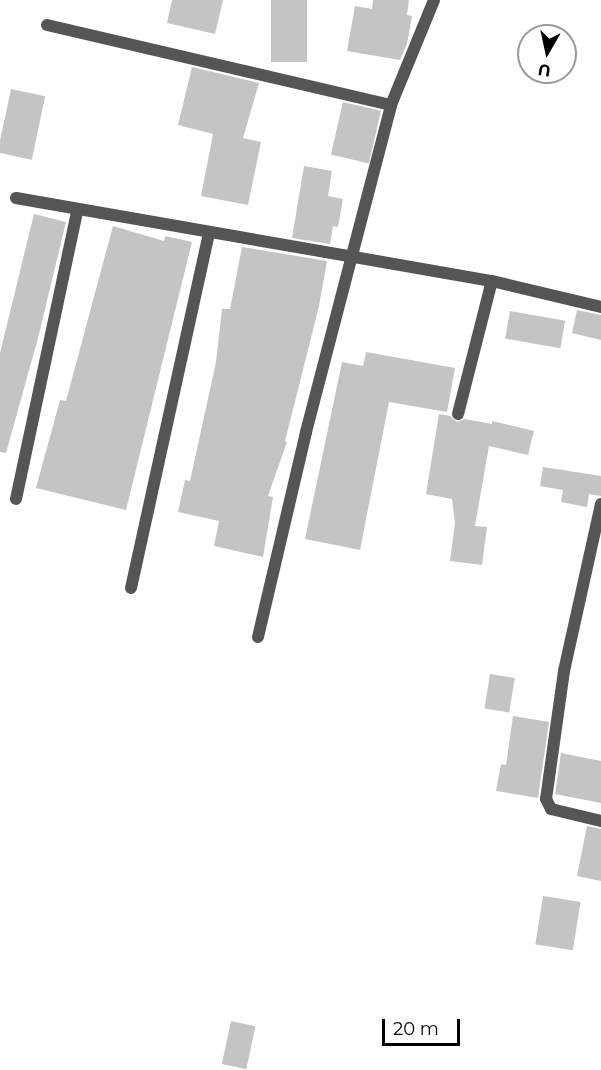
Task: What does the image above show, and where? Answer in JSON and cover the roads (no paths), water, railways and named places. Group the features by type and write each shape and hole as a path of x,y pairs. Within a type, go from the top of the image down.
{"street":[{"path":"258,637 306,432 391,105 434,0"},
{"path":"47,25 391,105"},
{"path":"16,198 77,211 274,242 492,281 601,307"},
{"path":"16,499 77,211"},
{"path":"131,588 209,232"},
{"path":"458,414 492,281"},
{"path":"601,504 564,671 551,750 546,801 551,809 601,821"}]}
